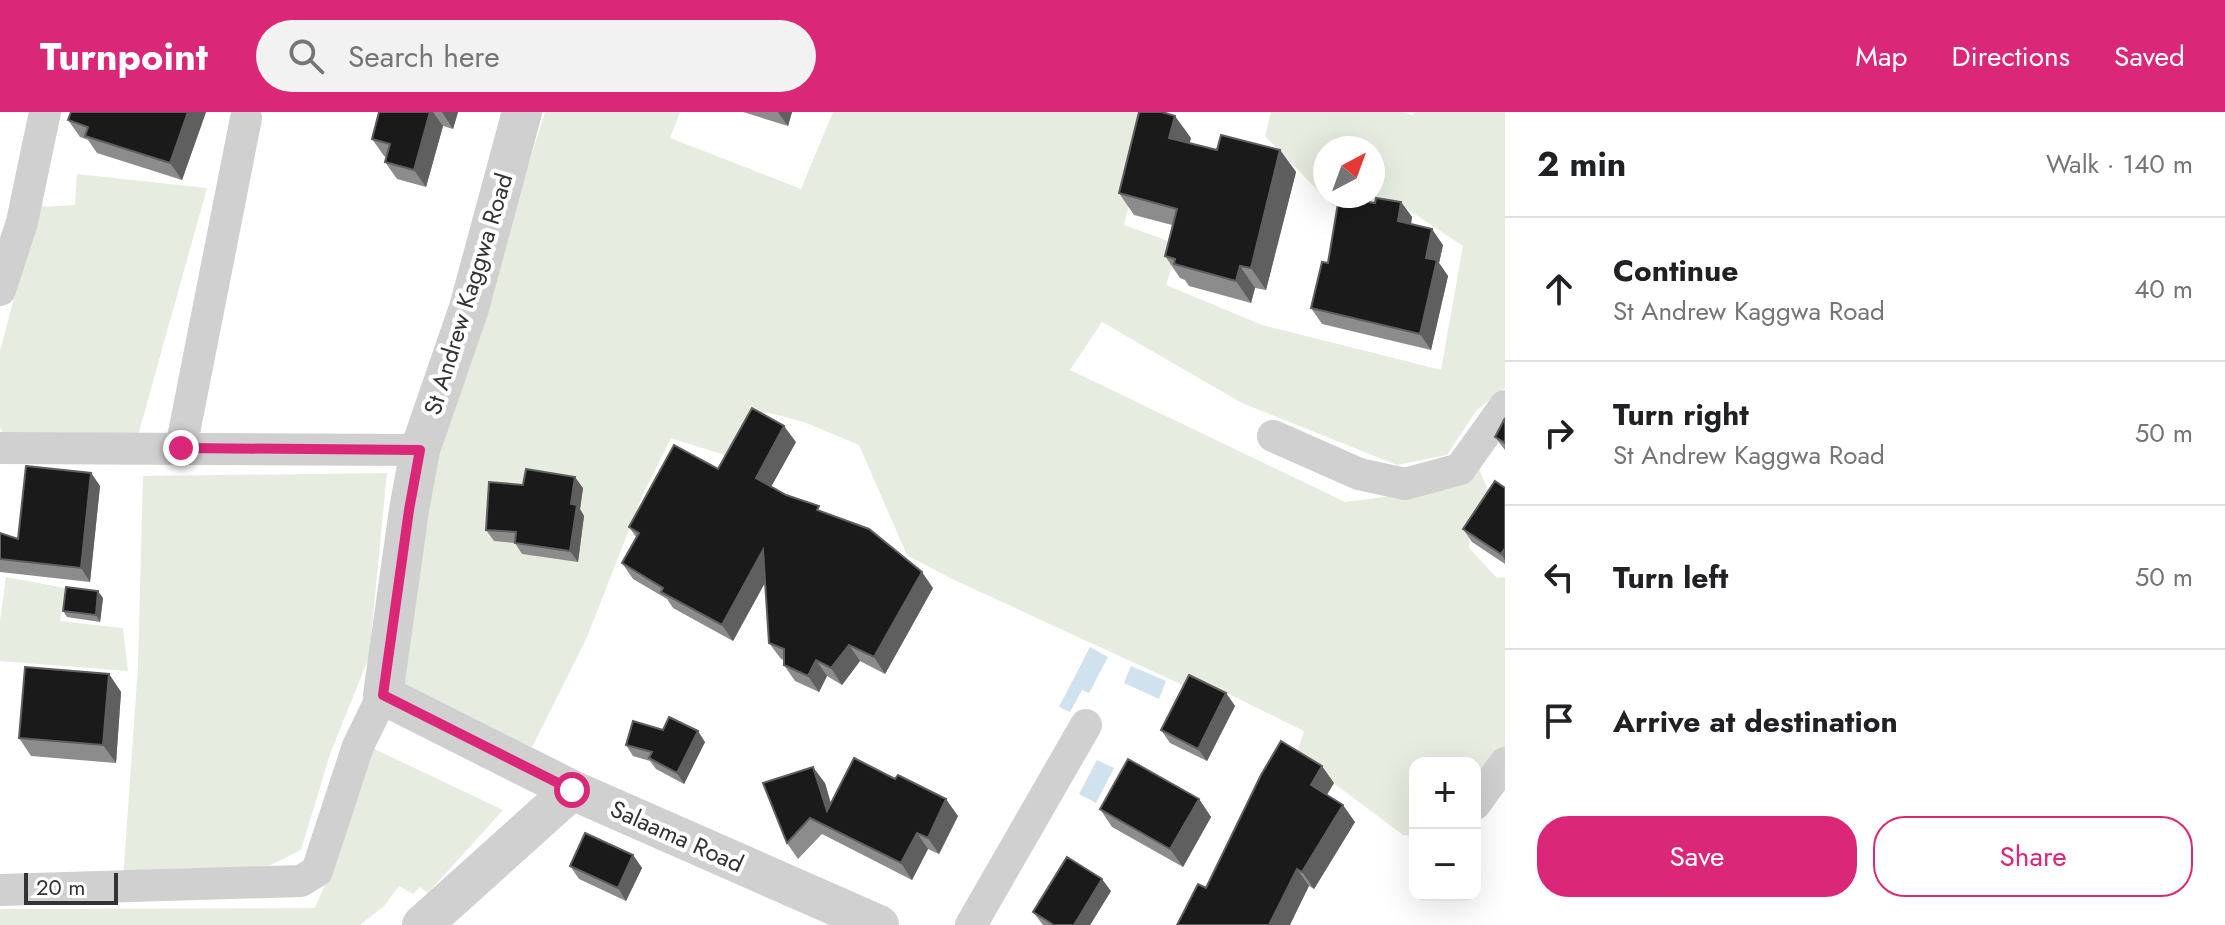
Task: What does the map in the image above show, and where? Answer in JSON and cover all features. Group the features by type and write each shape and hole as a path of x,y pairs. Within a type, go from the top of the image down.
{"street":[{"path":"0,290 22,222 45,112"},
{"name":"St Andrew Kaggwa Road","path":"383,695 420,450 469,308 522,112"},
{"path":"181,448 246,118"},
{"path":"1273,436 1359,474 1405,484 1460,469 1505,406"},
{"path":"0,448 420,450"},
{"path":"0,890 301,881 317,871 358,746 383,695 572,790 422,925"},
{"path":"971,925 1086,725"},
{"path":"1481,796 1505,763"},
{"name":"Salaama Road","path":"572,790 879,925"}],"shaded area":[{"path":"545,112 680,112 670,138 801,189 833,112 1170,112 1164,125 1148,129 1124,225 1179,245 1166,285 1262,325 1441,370 1463,246 1404,207 1385,207 1385,136 1313,136 1313,185 1265,136 1271,112 1401,112 1412,115 1416,112 1505,112 1505,388 1476,411 1447,455 1397,465 1242,403 1102,322 1070,370 1345,502 1446,489 1479,469 1492,499 1469,523 1469,548 1497,578 1505,577 1505,748 1481,782 1481,757 1409,757 1409,836 1403,835 1296,755 1304,731 1194,677 1189,688 950,578 907,555 859,445 804,422 766,412 731,457 671,438 643,494 587,637 532,747 434,708 375,678 468,356"},
{"path":"77,174 207,188 137,439 5,436 0,427 0,351 38,207 75,205"},
{"path":"387,473 369,657 330,754 301,850 263,869 123,880 138,666 143,476"},
{"path":"6,577 65,588 60,621 123,628 128,671 0,661 0,621"},
{"path":"370,747 503,810 428,893 420,887 413,894 399,886 384,906 360,925 0,925 0,909 315,908 337,856"}],"water":[{"path":"1090,647 1108,657 1089,693 1082,690 1070,712 1059,707"},
{"path":"1131,666 1166,681 1159,699 1124,683"},
{"path":"1097,760 1114,768 1096,803 1079,794"}],"building":[{"path":"71,112 188,112 170,163 85,136 88,127 68,120"},
{"path":"379,112 430,112 414,170 385,162 390,144 372,139"},
{"path":"1139,112 1162,112 1175,116 1169,138 1217,150 1221,135 1280,150 1251,268 1240,266 1236,281 1174,264 1175,259 1165,256 1177,209 1119,193"},
{"path":"1385,199 1401,202 1398,221 1432,229 1426,258 1437,260 1420,334 1311,308 1322,262 1328,263 1337,208 1385,208"},
{"path":"752,408 784,426 756,478 786,495 819,506 817,510 869,529 922,572 874,657 849,645 831,668 816,660 808,676 784,665 784,649 769,643 763,550 722,625 661,592 663,588 622,563 639,533 629,527 674,445 718,469"},
{"path":"1505,418 1505,443 1495,437"},
{"path":"26,466 91,473 81,568 0,559 0,533 18,539"},
{"path":"526,469 575,477 571,504 577,505 570,551 515,543 516,532 486,530 489,482 523,485"},
{"path":"1495,481 1505,488 1505,548 1501,554 1463,529"},
{"path":"66,587 98,591 96,615 63,611"},
{"path":"25,667 109,674 103,745 19,738"},
{"path":"1189,675 1226,693 1198,749 1161,730"},
{"path":"669,717 698,731 677,773 649,758 652,752 626,745 633,721 663,730"},
{"path":"1281,741 1322,766 1311,785 1343,805 1302,872 1297,869 1269,925 1177,925 1198,884 1206,888"},
{"path":"854,758 895,779 898,775 946,799 928,838 917,833 901,863 810,818 787,843 763,783 813,767 827,811"},
{"path":"1128,759 1199,799 1170,849 1100,809"},
{"path":"585,833 633,855 618,888 570,866"},
{"path":"1067,857 1102,879 1074,925 1054,925 1033,912"}],"route":[{"path":"181,448 420,450 383,695 572,790"}]}
